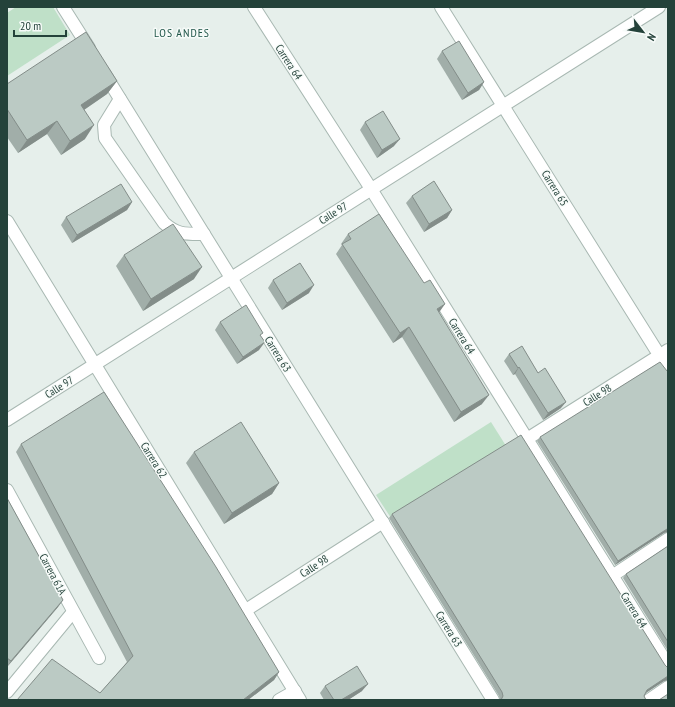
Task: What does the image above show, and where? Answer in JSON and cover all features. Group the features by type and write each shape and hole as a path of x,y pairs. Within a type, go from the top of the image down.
{"street":[{"name":"Carrera 63","path":"63,7 493,700"},
{"name":"Carrera 64","path":"254,7 371,190 668,665"},
{"name":"Carrera 65","path":"441,7 503,106 664,353 668,369"},
{"name":"Calle 97","path":"7,420 503,106 646,10 659,7"},
{"path":"120,99 104,125 105,138 164,223 172,230 182,234 204,234"},
{"name":"Carrera 62","path":"7,221 298,695"},
{"name":"Calle 98","path":"527,439 664,353"},
{"name":"Carrera 61A","path":"7,490 99,658"},
{"name":"Calle 98","path":"246,610 383,522"},
{"path":"612,576 668,539"},
{"path":"7,691 73,612"},
{"path":"649,700 668,687"},
{"path":"279,700 298,695"}],"green space":[{"path":"16,7 53,7 70,35 7,76 7,13"},
{"path":"491,422 520,468 406,541 376,495"}],"building":[{"path":"86,32 117,81 81,105 94,125 70,141 57,121 27,140 7,109 7,84"},
{"path":"459,41 484,82 468,93 442,51"},
{"path":"383,111 400,139 382,150 365,122"},
{"path":"434,181 452,210 429,224 412,196"},
{"path":"121,184 132,202 77,235 66,217"},
{"path":"379,214 424,283 430,280 445,304 437,309 489,395 461,412 409,327 400,333 342,244 351,239 348,234"},
{"path":"173,224 202,267 151,299 124,255"},
{"path":"300,263 314,285 287,303 273,280"},
{"path":"246,305 263,333 260,335 265,342 243,357 220,322"},
{"path":"522,346 538,373 545,368 566,402 548,413 509,354"},
{"path":"660,362 668,371 668,528 618,561 540,437"},
{"path":"104,392 216,567 279,672 243,700 17,700 52,659 100,693 133,656 21,444"},
{"path":"241,422 279,483 232,513 194,452"},
{"path":"521,435 668,668 668,676 647,690 644,696 646,700 501,700 503,696 502,692 392,514"},
{"path":"7,498 63,600 11,661 7,658"},
{"path":"668,546 668,642 626,574"},
{"path":"357,666 368,684 341,700 334,700 325,686"},
{"path":"668,694 668,700 659,700"}],"district":[{"name":"LOS ANDES","path":"182,32"}]}
